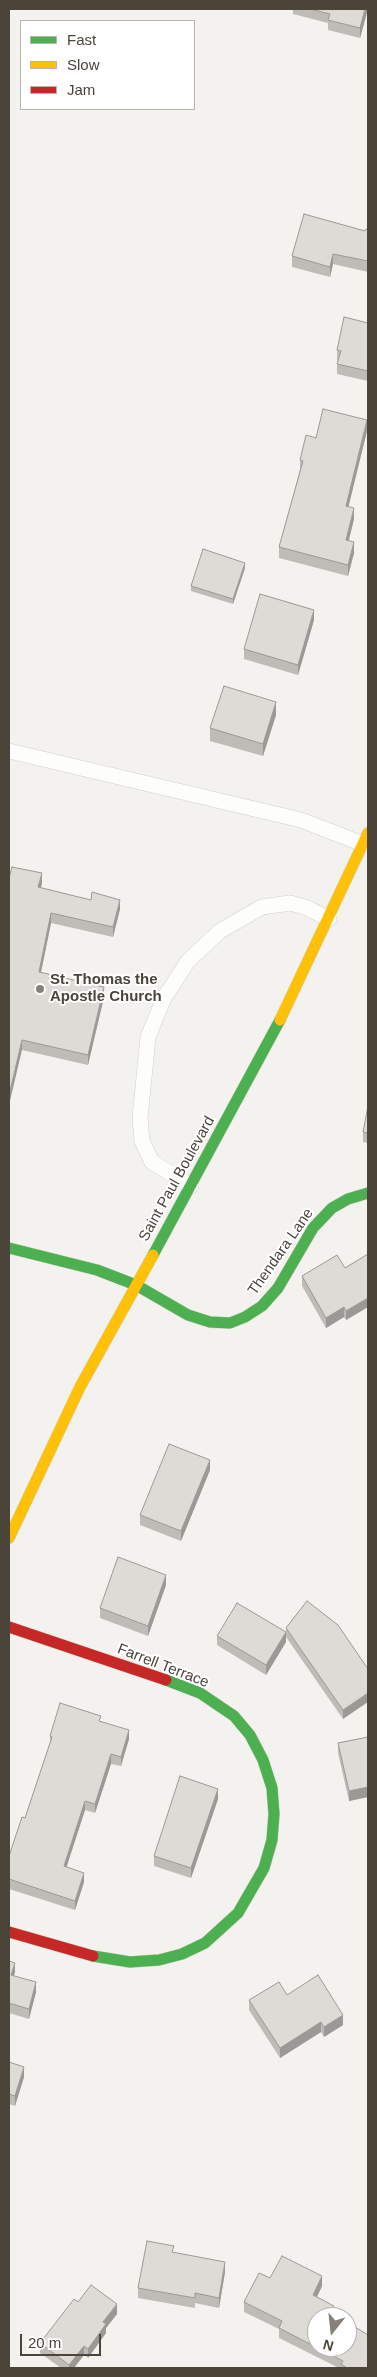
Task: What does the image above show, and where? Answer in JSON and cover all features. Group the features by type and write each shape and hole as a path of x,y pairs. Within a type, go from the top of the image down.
{"street":[{"name":"Saint Paul Boulevard","path":"9,1538 34,1481 80,1387 263,1054 330,919 366,838"},
{"name":"Thendara Lane","path":"9,1248 97,1270 136,1285 188,1315 210,1322 230,1324 262,1306 278,1288 314,1228 332,1208 348,1199 368,1193"},
{"name":"Farrell Terrace","path":"9,1627 182,1685 234,1716 250,1735 263,1760 272,1788 274,1814 272,1840 264,1868 243,1906 224,1928 205,1943 182,1954 159,1960 130,1962 84,1953 9,1932"}],"lane":[{"path":"9,751 301,820 366,838"},
{"path":"191,1186 152,1162 142,1141 140,1118 147,1045 164,998 188,962 220,931 262,907 290,903 306,907 330,919"}],"building":[{"path":"310,9 365,9 360,28 328,20 330,14"},
{"path":"304,214 365,231 366,229 368,230 368,261 333,254 330,267 292,256"},
{"path":"344,317 368,323 368,371 337,364 341,351 337,350"},
{"path":"323,409 367,420 346,506 354,508 346,540 354,542 348,565 279,547 303,461 300,460 306,435 316,438"},
{"path":"203,549 245,563 233,599 191,586"},
{"path":"260,594 314,610 298,665 244,649"},
{"path":"224,686 276,702 263,744 210,728"},
{"name":"St. Thomas the Apostle Church","path":"12,867 42,873 38,887 91,900 92,892 120,900 113,927 51,913 39,972 104,987 88,1055 22,1040 9,1095 9,878"},
{"path":"368,1106 368,1133 363,1132"},
{"path":"368,1254 368,1298 346,1311 344,1307 326,1318 302,1276 337,1255 345,1268"},
{"path":"169,1444 210,1460 181,1531 140,1515"},
{"path":"118,1557 166,1575 148,1626 100,1608"},
{"path":"307,1601 338,1625 368,1669 368,1693 343,1710 286,1628"},
{"path":"237,1603 286,1632 266,1665 217,1636"},
{"path":"60,1703 101,1716 99,1721 129,1730 121,1757 111,1754 95,1804 85,1801 64,1866 84,1873 75,1901 9,1879 9,1856 22,1817 25,1818 52,1737 50,1736"},
{"path":"368,1737 368,1787 349,1791 338,1743"},
{"path":"180,1776 218,1789 191,1868 154,1856"},
{"path":"9,1961 15,1963 11,1975 36,1982 29,2009 9,2003"},
{"path":"318,1975 343,2015 324,2027 321,2022 280,2048 249,2000 279,1982 287,1995"},
{"path":"9,2062 24,2067 15,2096 9,2094"},
{"path":"147,2241 174,2246 172,2252 225,2262 219,2298 195,2293 195,2298 138,2288"},
{"path":"282,2256 322,2276 313,2295 334,2306 307,2307 307,2342 279,2328 282,2321 244,2302 259,2273 270,2278"},
{"path":"91,2285 117,2304 103,2322 106,2324 88,2349 84,2346 69,2365 40,2343 74,2299 78,2302"},
{"path":"357,2328 368,2335 368,2368 347,2368 341,2364 343,2361 335,2357 357,2357"}],"traffic: fast":[{"path":"153,1255 280,1020"},
{"path":"9,1248 97,1270 136,1285 188,1315 210,1322 230,1323 245,1317 262,1306 278,1288 313,1228 332,1208 348,1199 368,1193"},
{"path":"93,1956 130,1962 159,1960 182,1954 205,1943 238,1913 264,1868 272,1840 274,1814 272,1788 263,1760 250,1735 234,1716 200,1693 166,1680"}],"traffic: slow":[{"path":"280,1020 368,833"},
{"path":"9,1538 80,1387 153,1255"}],"traffic: jam":[{"path":"9,1627 166,1680"},
{"path":"9,1932 93,1956"}],"place":[{"name":"St. Thomas the Apostle Church","path":"40,989"}]}
